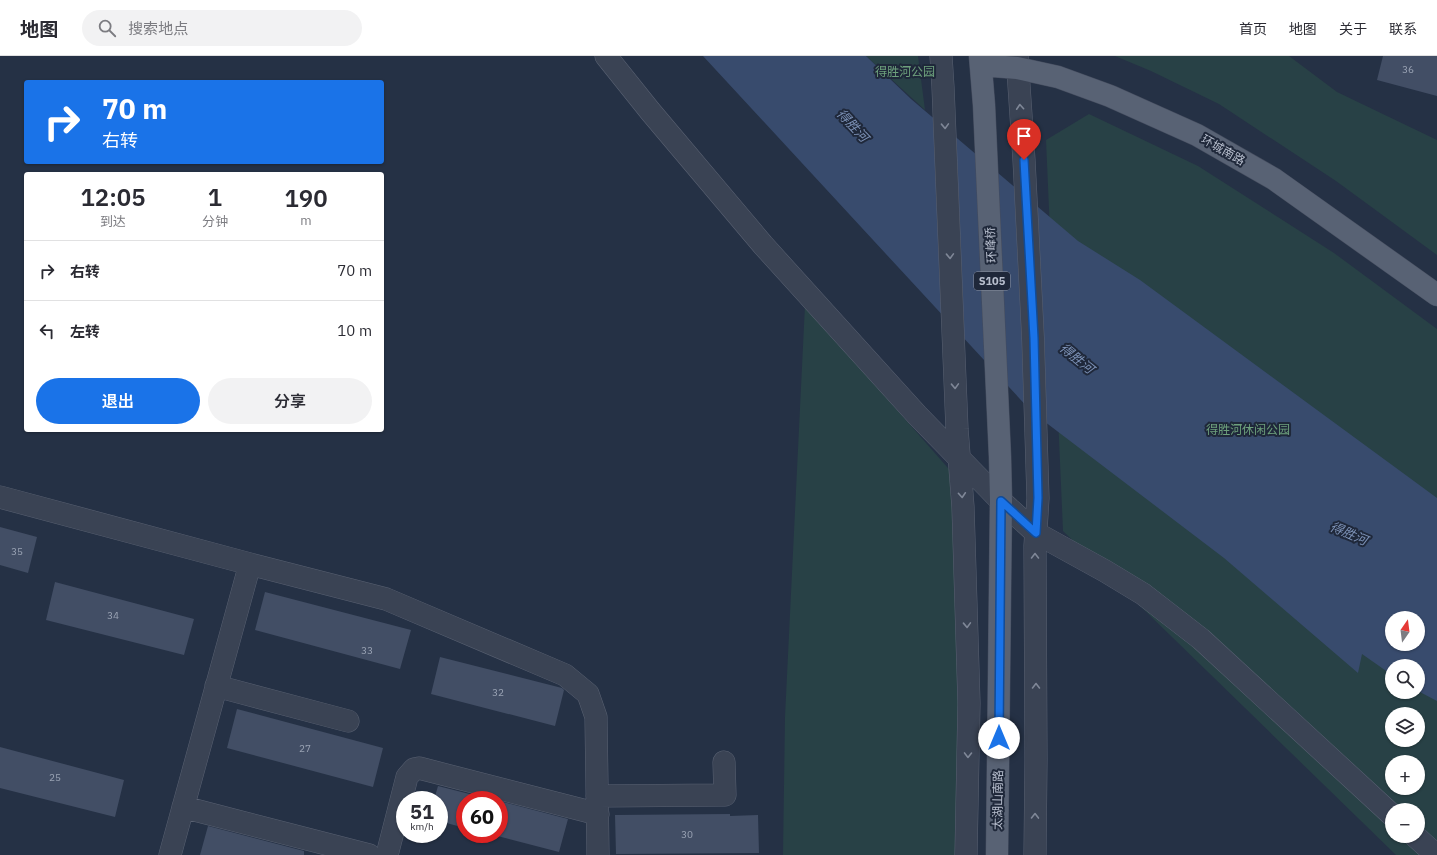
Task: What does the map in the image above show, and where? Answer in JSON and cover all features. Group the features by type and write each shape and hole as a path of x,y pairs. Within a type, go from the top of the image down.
{"main road":[{"name":"环城南路","path":"980,60 1017,62 1110,96 1197,135 1274,179 1437,295"},
{"name":"环峰桥","path":"980,60 984,105 1000,457"},
{"name":"太湖山南路","path":"997,855 1001,501 1000,457"}],"street":[{"path":"606,56 763,245 917,415 1001,501 1036,533 1143,594 1201,639 1385,809"},
{"path":"941,56 944,87 957,429 963,508 969,703 966,855"},
{"path":"1017,62 1034,338 1038,498 1036,533 1035,855"},
{"path":"0,497 386,599 565,675 588,694 596,717 598,855"},
{"path":"170,855 250,564"},
{"path":"216,686 348,721"},
{"path":"387,855 407,777 414,769 419,768 597,805 725,795 724,762"},
{"path":"183,807 370,855"},
{"path":"1423,843 1436,855"}],"green space":[{"name":"得胜河公园","path":"866,56 918,56 925,110"},
{"path":"1115,56 1289,56 1337,92 1437,140 1437,255 1336,181 1219,104 1151,71"},
{"name":"得胜河休闲公园","path":"1089,114 1198,166 1334,253 1437,329 1437,855 1396,855 1063,531 1046,140"},
{"path":"805,305 969,492 957,855 783,855 785,717"}],"water":[{"name":"得胜河","path":"703,56 866,56 911,99 1078,241 1140,280 1437,498 1437,701 1425,695 1425,659 1385,659 1385,670 1362,654 1358,673 1224,558 1032,412"}],"building":[{"path":"1383,56 1437,56 1437,96 1377,80"},
{"path":"0,527 37,537 28,573 0,565"},
{"path":"55,582 194,619 184,655 46,620"},
{"path":"265,592 411,630 400,669 255,630"},
{"path":"440,657 562,688 564,690 555,726 431,694"},
{"path":"237,709 383,748 373,787 227,748"},
{"path":"0,747 124,780 115,817 0,788"},
{"path":"438,786 458,791 456,791 456,826 448,823 448,791 437,791"},
{"path":"508,803 568,819 559,852 508,839"},
{"path":"730,814 730,816 758,815 759,853 616,854 615,815"},
{"path":"208,826 304,851 304,855 200,855"}],"route":[{"path":"999,738 1001,501 1036,533 1038,498 1034,338 1024,160"}]}
